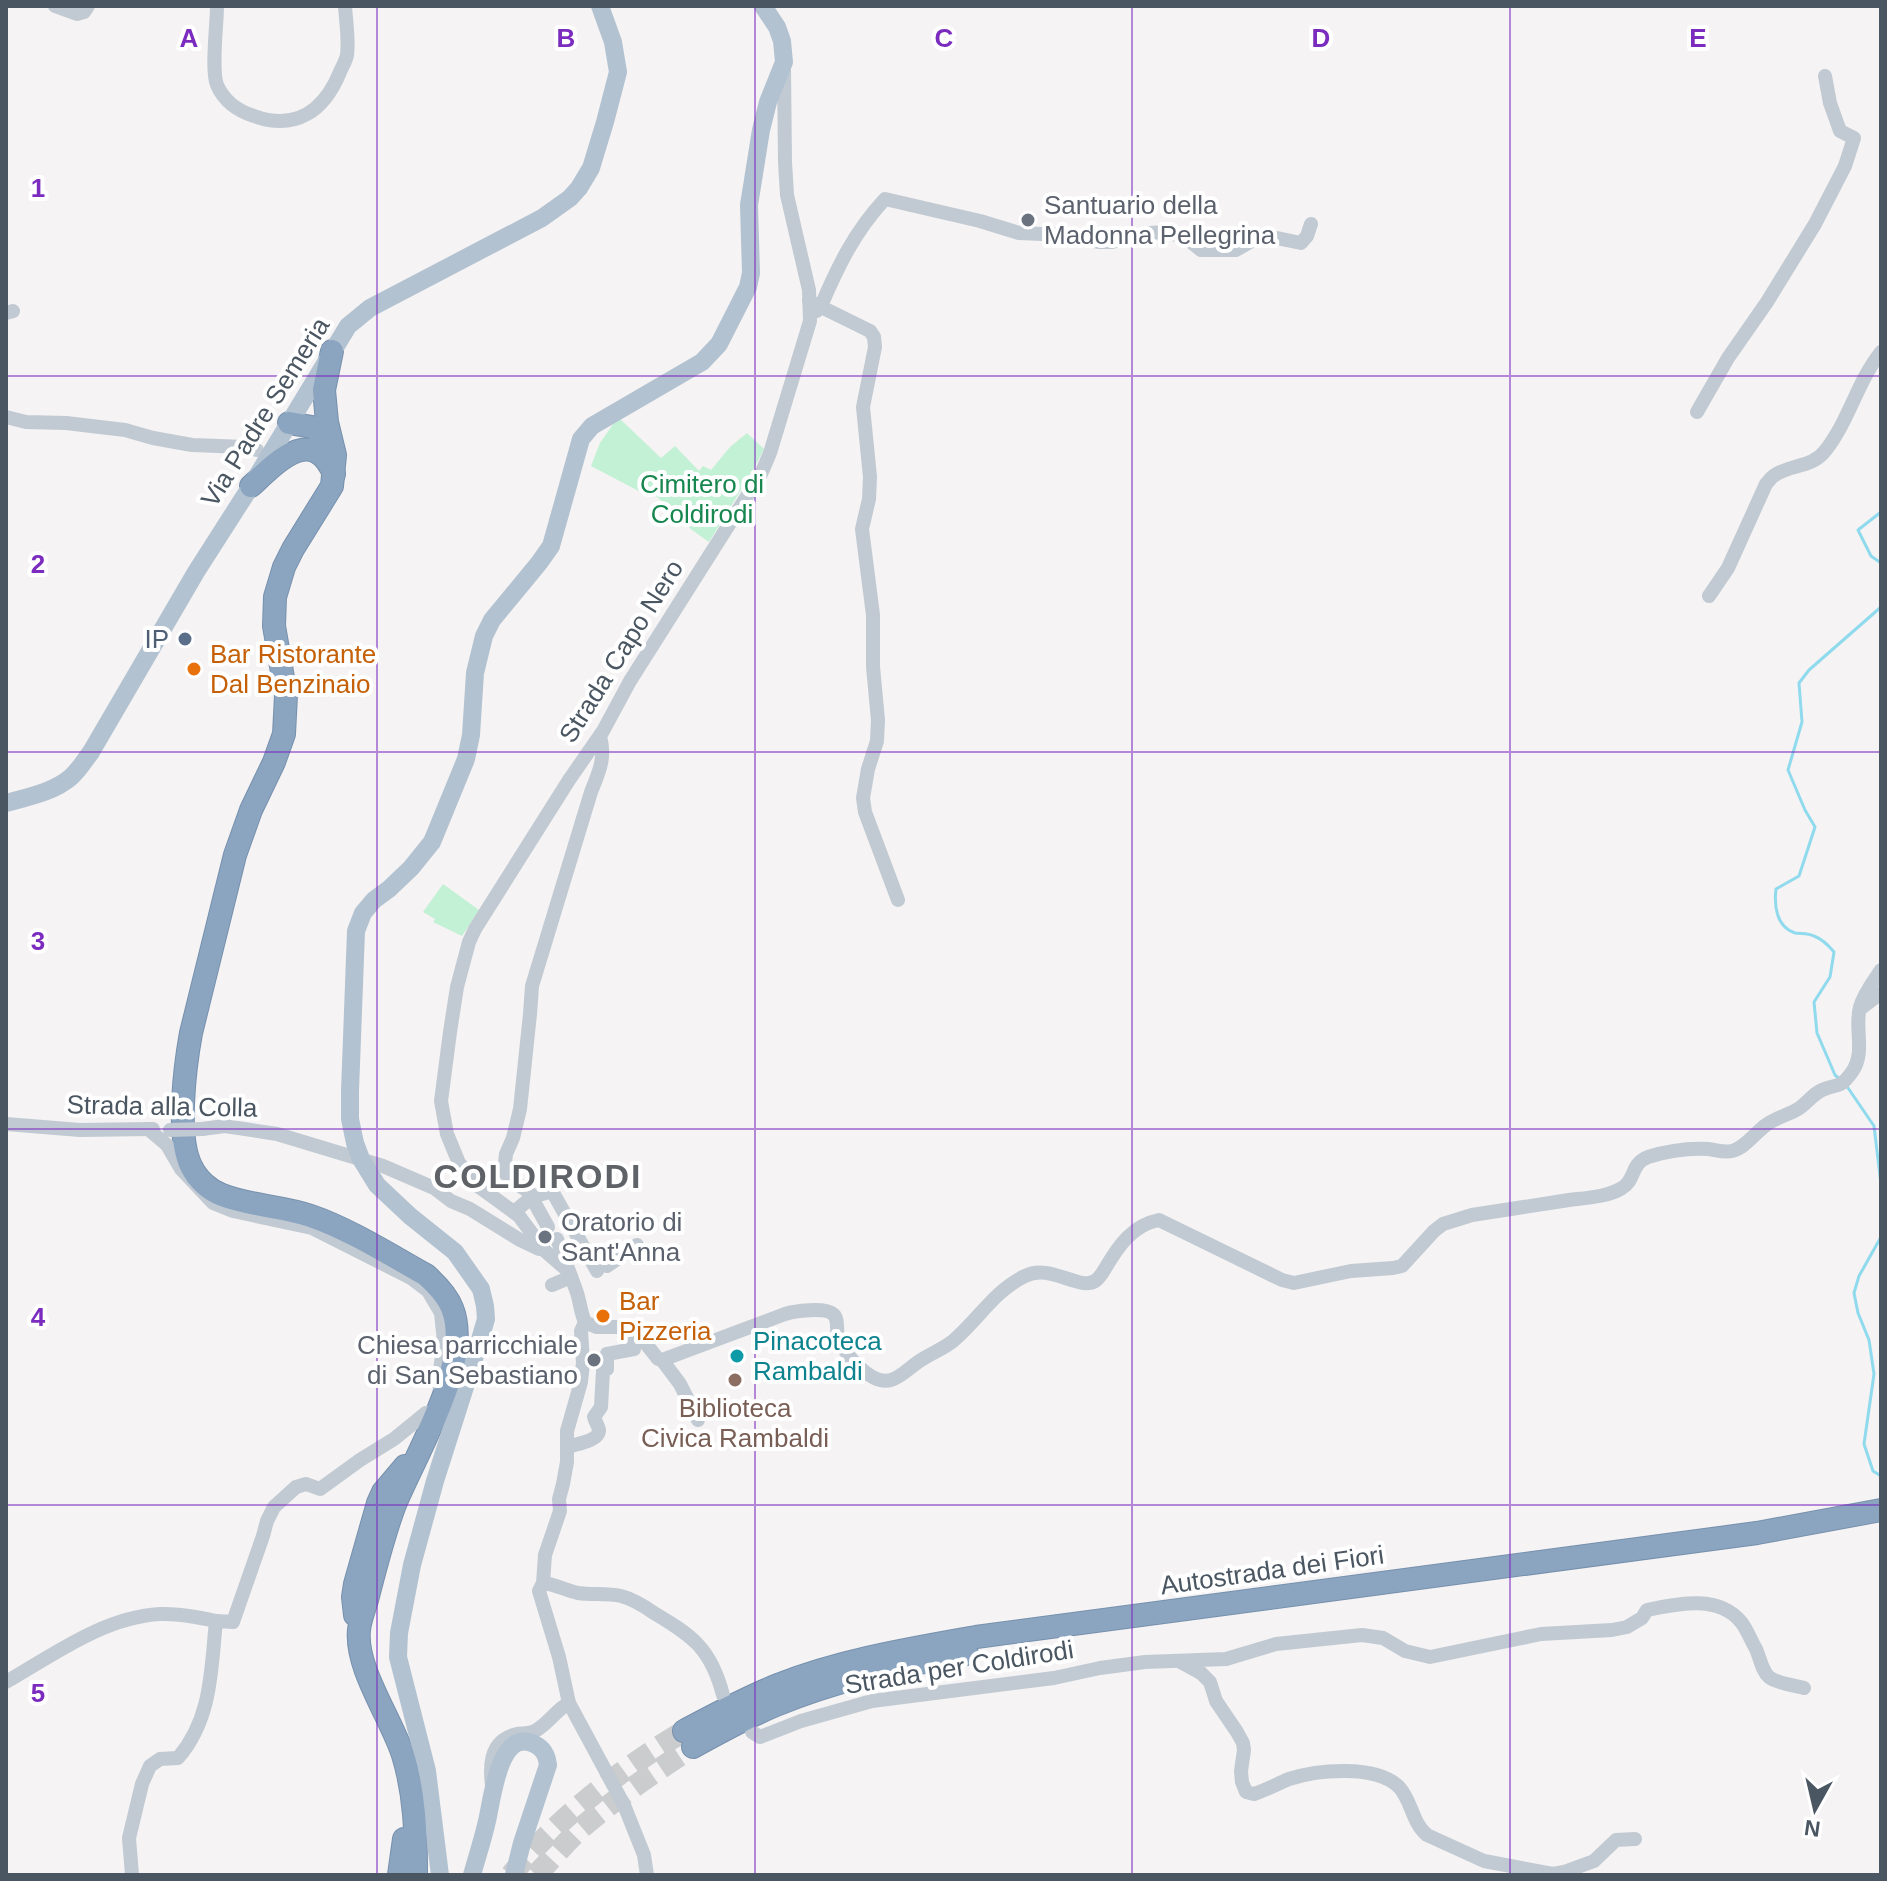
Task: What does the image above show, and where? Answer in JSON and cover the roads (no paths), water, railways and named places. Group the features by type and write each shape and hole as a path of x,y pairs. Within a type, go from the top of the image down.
{"highway":[{"path":"322,444 324,390 332,351"},
{"path":"289,423 312,427 334,474 330,491 284,567 275,597 274,626 286,695 284,734 235,855 191,1033 186,1059 185,1143 187,1156 198,1178 218,1194 293,1210 326,1222 426,1275 452,1308 457,1347 440,1407 424,1444 390,1482 378,1503 353,1597 363,1662 402,1753 407,1774 415,1816 414,1875"},
{"path":"251,486 283,457 322,444"},
{"name":"Autostrada dei Fiori","path":"1881,1510 1757,1533 976,1637 890,1653 779,1684 719,1712 688,1739 787,1701 928,1661 1694,1555 1881,1524"},
{"path":"399,1875 407,1774"}],"main road":[{"name":"Via Padre Semeria","path":"6,803 50,790 73,775 91,752 348,326 370,308 542,218 579,188 591,168 618,72 613,42 600,6"},
{"path":"440,1875 427,1771 398,1657 412,1565 486,1319 485,1306 481,1289 455,1252 377,1185 355,1143 350,1119 350,1091 356,931 363,913 374,900 411,868 432,842 466,759 471,735 475,673 484,636 492,620 551,546 581,439 592,426 702,362 719,344 743,298 751,273 749,205 761,130 784,62 777,27 763,6"},
{"path":"472,1875 504,1757 519,1743 533,1743 544,1751 548,1765 514,1875"}],"street":[{"path":"55,6 77,14 84,12 88,6"},
{"path":"217,6 216,84 227,101 242,112 278,121 316,110 333,89 347,56 345,6"},
{"path":"784,62 787,195 809,290 815,303 870,331 874,337 875,347 863,407 870,477 862,529 873,615 872,651 878,720 877,741 863,798 869,824 898,900"},
{"path":"1697,412 1728,358 1815,224 1845,166 1854,138 1840,131 1825,76"},
{"name":"Strada Capo Nero","path":"570,1277 545,1251 519,1216 468,1175 459,1163 447,1134 441,1101 457,987 469,942 761,474 815,303 858,231 885,199 1019,233 1066,235 1112,242 1167,232 1186,238 1201,250 1236,250 1262,235 1301,243 1311,224"},
{"path":"1709,596 1728,568 1766,484 1776,474 1815,462 1825,451 1839,430 1870,366 1881,352"},
{"path":"6,417 26,422 125,430 192,445 257,450"},
{"path":"600,736 603,749 600,768 532,986 520,1109 504,1162 504,1172 528,1191 553,1233 578,1293 585,1322 596,1327 628,1329 662,1360 680,1384 698,1420"},
{"path":"662,1360 795,1311 828,1311 836,1318 838,1337 845,1351 860,1368 887,1381 952,1341 994,1297 1025,1276 1049,1273 1085,1284 1093,1283 1130,1234 1141,1225 1159,1220 1294,1283 1351,1271 1402,1266 1434,1231 1454,1220 1616,1191 1630,1180 1635,1166 1649,1157 1684,1149 1737,1150 1767,1124 1799,1108 1825,1088 1839,1086 1853,1071 1860,1054 1860,1009 1865,993 1881,970"},
{"path":"1860,1009 1881,993"},
{"name":"Strada alla Colla","path":"6,1124 80,1130 170,1130 225,1126 277,1134 349,1154 434,1188 451,1201 545,1251"},
{"path":"6,1682 102,1628 139,1616 162,1613 233,1622 274,1507 296,1487 306,1484 320,1489 328,1485 394,1439 429,1412 439,1380 444,1342 441,1313 428,1291 411,1278 312,1228 233,1211 213,1203 181,1169 167,1145 148,1129"},
{"path":"514,1212 532,1197 552,1191 601,1269"},
{"path":"552,1285 601,1269 637,1245"},
{"path":"585,1322 581,1331 581,1382 567,1431 560,1511 545,1555 540,1600 559,1657 569,1703 624,1805 644,1855 647,1875"},
{"path":"568,1447 598,1435 594,1417 601,1407 607,1354 634,1349 628,1329"},
{"path":"451,1414 461,1397"},
{"path":"543,1583 574,1593 625,1597 685,1631 701,1646 718,1676 723,1695"},
{"name":"Strada per Coldirodi","path":"752,1732 760,1737 801,1721 872,1701 1054,1678 1145,1662 1226,1659 1276,1644 1362,1635 1383,1638 1405,1651 1430,1657 1541,1634 1627,1627 1642,1618 1647,1610 1695,1603 1728,1611 1741,1622 1766,1674 1773,1680 1804,1688"},
{"path":"132,1875 129,1838 142,1784 150,1766 160,1759 178,1758 193,1737 211,1688 216,1621"},
{"path":"1178,1660 1208,1678 1216,1701 1237,1732 1244,1750 1242,1782 1248,1794 1303,1775 1326,1772 1375,1774 1399,1787 1419,1829 1427,1835 1484,1861 1543,1873 1564,1872 1587,1864 1616,1840 1635,1839"},
{"path":"493,1789 490,1763 500,1743 508,1737 532,1733 569,1703"}],"waterway":[{"path":"1881,512 1858,530 1871,556 1881,563"},
{"path":"1841,1080 1835,1075 1817,1033 1814,1002 1830,977 1834,952 1817,937 1795,933 1784,926 1778,915 1775,895 1776,889 1799,876 1815,827 1788,770 1802,722 1799,683 1809,670 1881,607"},
{"path":"1846,1085 1874,1126 1881,1184"},
{"path":"1881,1237 1859,1276 1854,1293 1869,1340 1874,1374 1864,1444 1873,1471 1881,1476"}],"tunnel":[{"path":"511,1875 570,1814 636,1762 684,1731"},
{"path":"536,1875 574,1834 635,1786 693,1747"}],"place":[{"name":"Santuario della Madonna Pellegrina","path":"1028,220"},
{"name":"IP","path":"185,639"},
{"name":"Bar Ristorante Dal Benzinaio","path":"194,669"},
{"name":"Oratorio di Sant'Anna","path":"545,1237"},
{"name":"Bar Pizzeria","path":"603,1316"},
{"name":"Pinacoteca Rambaldi","path":"737,1356"},
{"name":"Chiesa parricchiale di San Sebastiano","path":"594,1360"},
{"name":"Biblioteca Civica Rambaldi","path":"735,1380"}],"district":[{"name":"COLDIRODI","path":"538,1176"}],"park label":[{"name":"Cimitero di Coldirodi","path":"702,499"}]}
